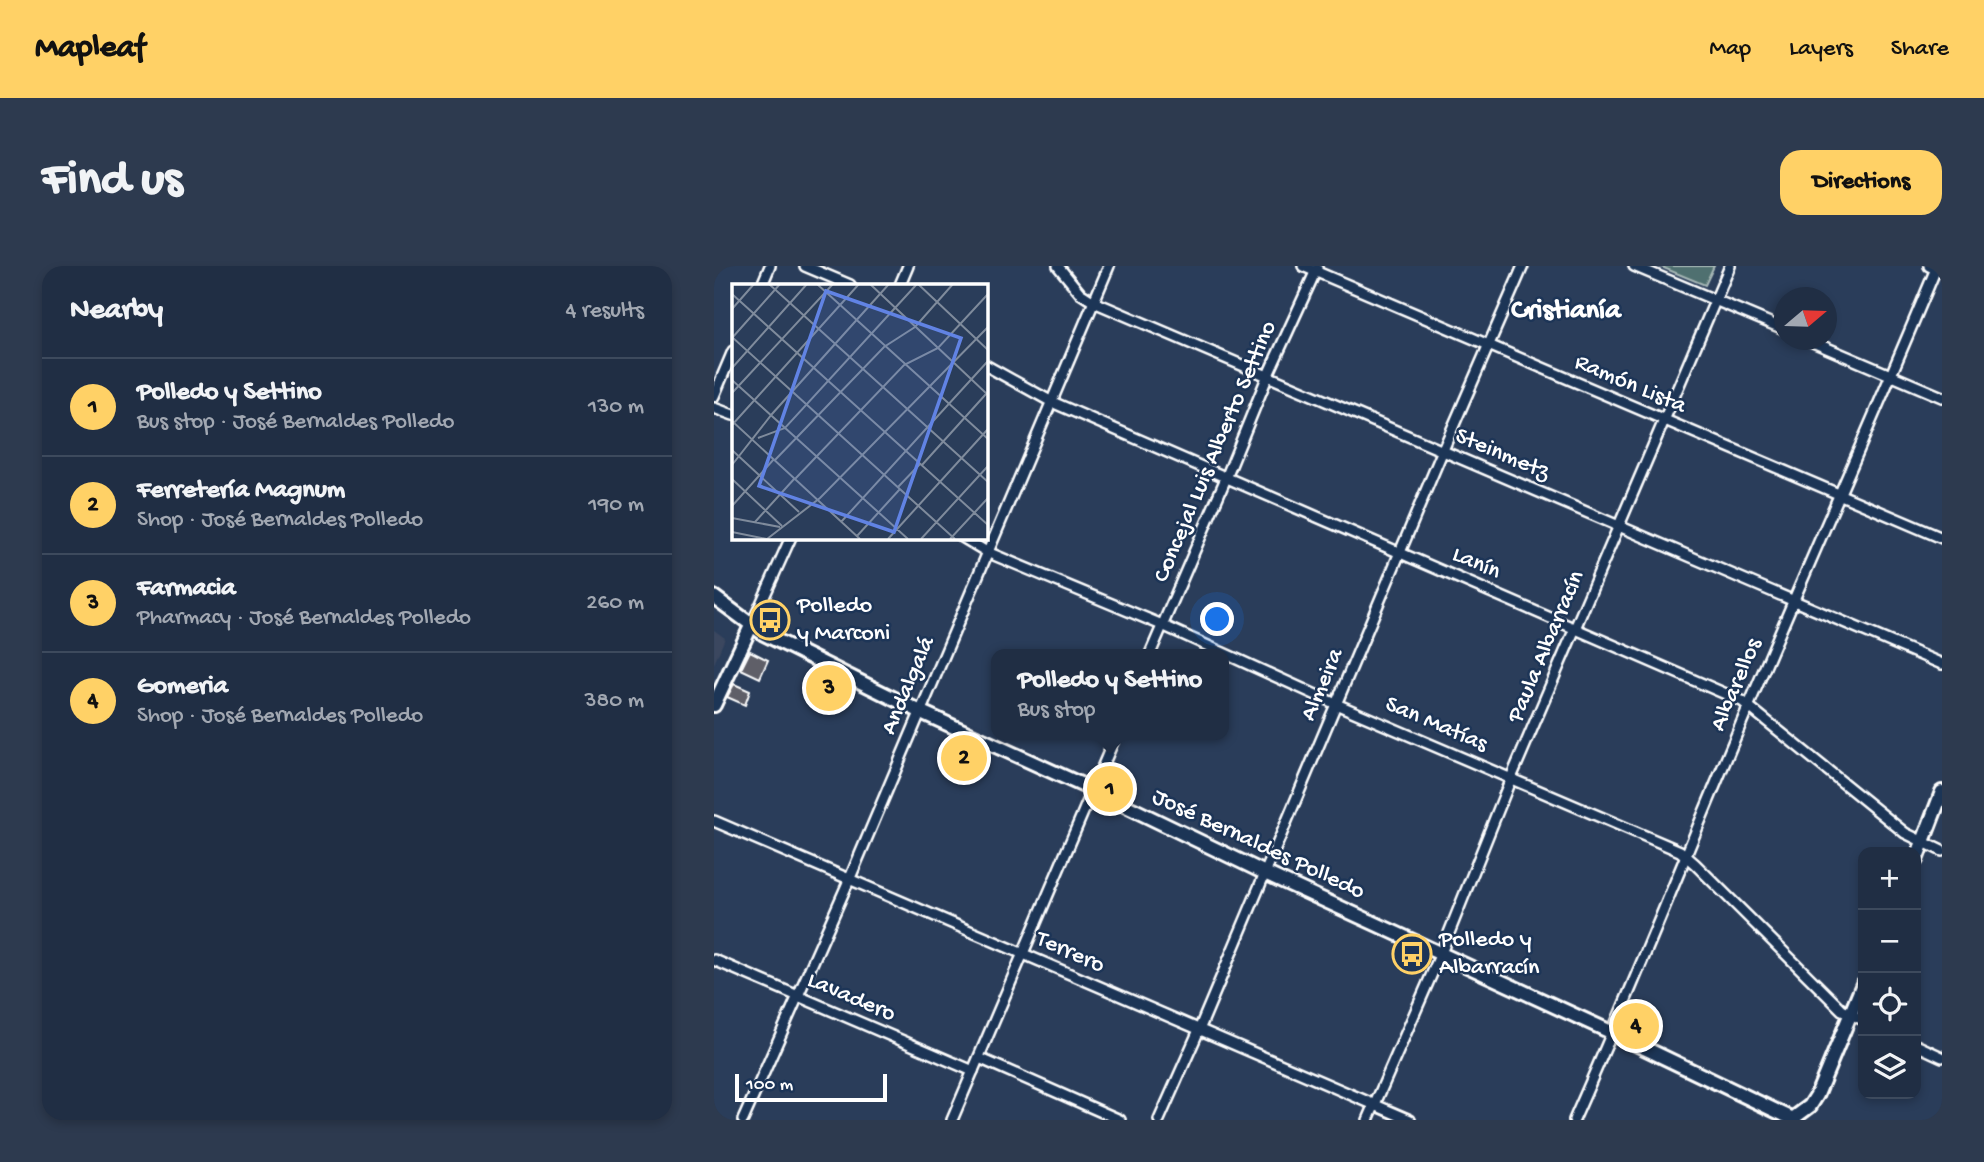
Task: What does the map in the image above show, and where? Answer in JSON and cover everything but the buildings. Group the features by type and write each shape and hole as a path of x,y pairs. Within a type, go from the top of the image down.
{"main road":[{"name":"José Bernaldes Polledo","path":"714,597 764,634 919,711 1613,1033 1793,1120"},
{"path":"714,705 751,626"},
{"path":"1921,847 1942,792"},
{"path":"1793,1120 1810,1106 1817,1095 1858,996"}],"street":[{"path":"762,284 770,266"},
{"path":"805,266 848,284"},
{"path":"900,284 908,266"},
{"name":"Steinmetz","path":"1058,266 1080,293 1094,302 1942,664"},
{"name":"Andalgalá","path":"743,1120 850,878 1109,266"},
{"name":"Ramón Lista","path":"1303,266 1316,269 1942,538"},
{"name":"Almeira","path":"1159,1120 1523,266"},
{"path":"1634,266 1774,325"},
{"name":"Paula Albarracín","path":"1368,1120 1730,266"},
{"name":"Albarellos","path":"1574,1120 1936,268"},
{"name":"Concejal Luis Alberto Settino","path":"1152,649 1316,269"},
{"path":"1832,350 1942,397"},
{"path":"714,396 732,353"},
{"name":"Lanín","path":"987,366 1052,402 1749,705 1905,833 1942,851"},
{"path":"714,408 732,415"},
{"path":"751,626 790,539"},
{"name":"San Matías","path":"965,539 988,552 1215,649"},
{"name":"San Matías","path":"1229,655 1686,855 1834,1002 1858,1018"},
{"path":"952,1120 1114,740"},
{"name":"Terrero","path":"714,821 1410,1120"},
{"name":"Lavadero","path":"714,960 973,1071"},
{"path":"1921,1047 1942,1057"},
{"path":"978,1058 1120,1120"}],"shaded area":[{"path":"714,630 725,638 714,664"}],"green space":[{"path":"1659,266 1714,266 1705,285"}],"place":[{"name":"Polledo y Marconi","path":"770,620"},
{"name":"Farmacia","path":"829,688"},
{"name":"Ferretería Magnum","path":"964,758"},
{"name":"Polledo y Settino","path":"1110,789"},
{"name":"Polledo y Albarracín","path":"1412,954"},
{"name":"Gomeria","path":"1636,1026"}],"district":[{"name":"Cristianía","path":"1566,311"}]}
